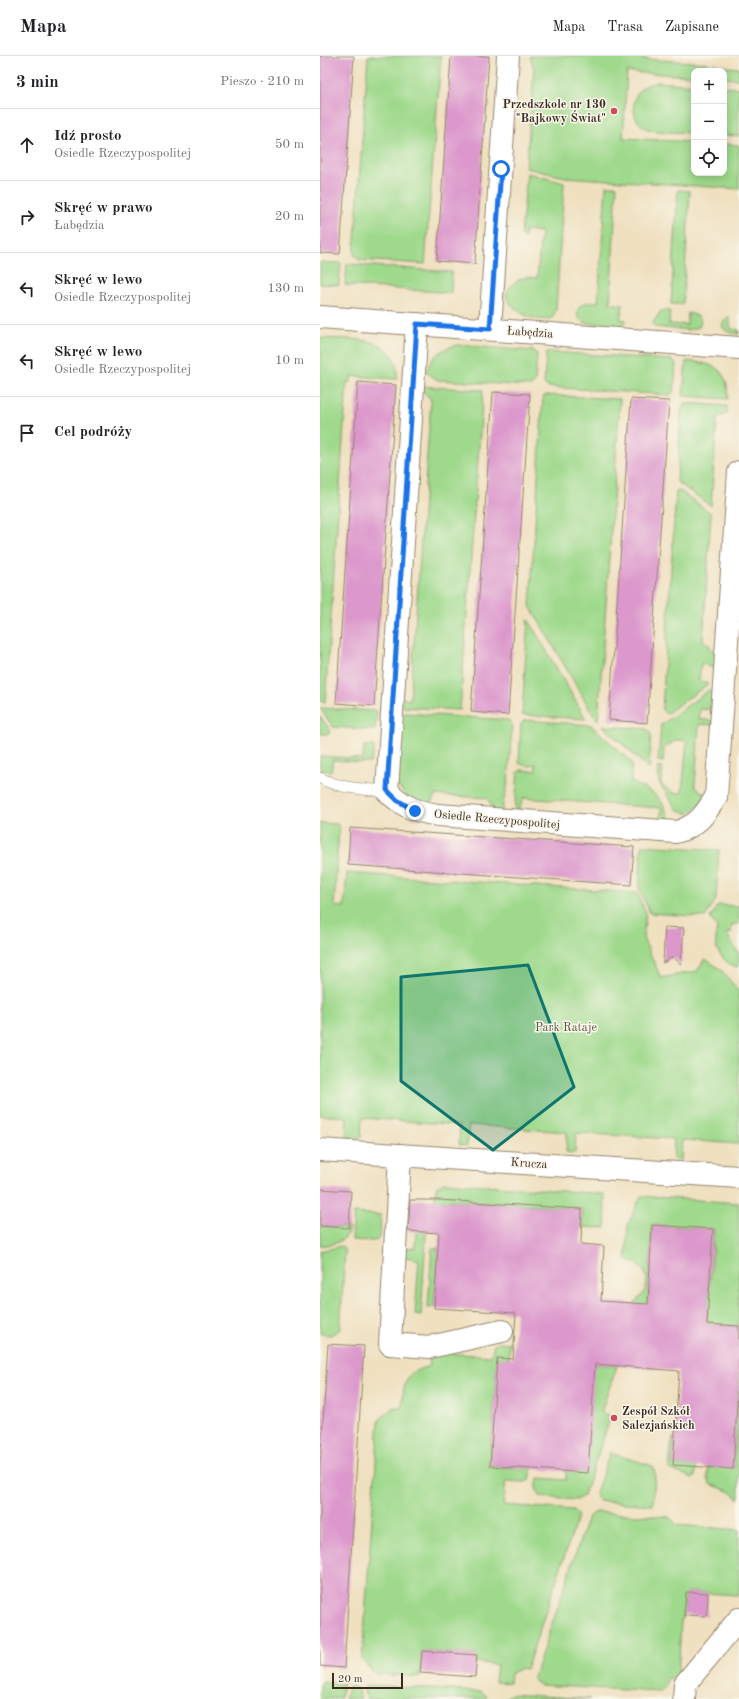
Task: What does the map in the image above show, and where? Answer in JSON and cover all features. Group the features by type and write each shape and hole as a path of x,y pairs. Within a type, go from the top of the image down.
{"street":[{"path":"490,329 508,56"},
{"name":"Łabędzia","path":"320,317 739,348"},
{"path":"387,790 417,324"},
{"name":"Osiedle Rzeczypospolitej","path":"387,790 397,800 415,811 438,815 676,832 690,828 706,813 716,797 739,472"},
{"name":"Krucza","path":"320,1150 739,1177"},
{"path":"400,1155 390,1344 430,1346 502,1331"},
{"path":"684,1699 685,1684 739,1619"}],"lane":[{"path":"320,778 332,784 348,788 387,790"}],"highlighted area":[{"path":"528,965 574,1087 493,1150 401,1081 401,977"}],"green space":[{"path":"368,56 441,56 425,264 359,260 354,254"},
{"name":"Przedszkole nr 130 \"Bajkowy Świat\"","path":"530,56 642,56 642,59 708,63 707,68 691,68 691,76 627,72 623,138 691,142 691,176 727,176 727,144 739,145 739,189 565,177 526,168 534,69"},
{"path":"714,64 716,64 716,66 739,68 739,79 727,78 727,68 714,68"},
{"path":"659,82 691,85 691,133 650,130 640,124 637,120 634,109 635,97 642,88"},
{"path":"727,87 739,88 739,136 727,135"},
{"path":"527,173 564,183 556,310 552,318 532,318 520,312 506,297 508,290 516,281 527,277 537,278 541,232 525,230 525,238 521,235"},
{"path":"606,186 617,186 610,303 623,305 620,319 626,320 625,324 621,326 585,323 578,317 578,309 580,306 590,302 598,302"},
{"path":"678,190 690,191 683,304 671,304"},
{"path":"320,262 341,263 339,285 320,284"},
{"path":"347,264 452,272 451,293 345,285"},
{"path":"661,311 670,311 669,324 687,325 688,313 698,317 701,322 699,327 689,330 655,327 652,324"},
{"path":"729,316 731,329 739,330 739,334 726,331 724,329 723,323"},
{"path":"320,338 359,340 382,346 391,353 396,364 397,379 351,376 351,382 347,382 325,702 320,701"},
{"path":"457,345 534,351 537,354 535,382 531,386 438,380 426,372 437,354"},
{"path":"549,352 673,360 676,364 674,391 670,395 548,387 544,384 546,354"},
{"path":"686,361 704,363 718,369 726,380 728,399 683,396"},
{"path":"419,386 483,390 460,710 404,707 398,701 398,697 410,700 431,399 419,388"},
{"path":"546,395 620,399 598,720 594,716 530,606 543,397"},
{"path":"684,403 727,406 727,413 717,419 711,506 677,482 681,412"},
{"path":"680,491 711,513 703,641 714,653 718,670 701,663 699,680 708,684 666,714 662,710 676,492"},
{"path":"528,619 586,719 522,715"},
{"path":"709,690 716,693 715,710 700,709 699,719 714,721 714,725 699,724 695,787 706,795 700,804 689,814 677,809 659,783 658,767 663,768 661,784 673,793 682,793 687,741 677,740 664,748 663,762 658,761 661,725"},
{"path":"320,708 377,711 375,730 333,727"},
{"path":"404,713 509,720 512,724 508,784 503,803 502,815 496,814 487,798 435,795 428,809 411,801 396,784 396,718"},
{"path":"320,716 330,730 329,734 320,734"},
{"path":"525,720 591,725 632,763 631,782 647,789 658,798 666,809 670,826 659,825 662,808 524,798 516,815 514,815 518,772 521,770 535,771 536,764 528,766 519,763 521,724"},
{"path":"603,726 647,729 651,734 649,769"},
{"path":"364,746 374,746 373,756 370,763 333,760 331,772 325,770 320,772 320,756 363,759"},
{"name":"Park Rataje","path":"320,823 337,824 339,827 334,906 344,907 347,873 637,893 646,913 643,938 661,978 697,971 705,959 720,969 739,991 739,1144 682,1140 681,1160 673,1159 674,1139 576,1133 575,1153 566,1152 567,1132 469,1125 467,1146 459,1145 460,1125 362,1118 361,1138 346,1137 347,1117 320,1115"},
{"path":"642,845 719,850 716,899 705,917 650,913 639,889"},
{"path":"718,905 739,906 739,924 732,924 731,933 726,933 739,954 739,967 732,965 725,960 717,949 717,927 710,918"},
{"path":"444,1182 604,1194 606,1228 582,1227 583,1209 440,1200 434,1218 436,1187"},
{"path":"641,1196 739,1203 739,1326 707,1324 714,1229 652,1225 647,1320 634,1303 645,1291 647,1284 644,1272 640,1267 634,1262 626,1259 628,1224"},
{"path":"418,1200 428,1201 421,1316 415,1315 419,1260 402,1256 402,1248 415,1248"},
{"path":"354,1213 381,1215 380,1233 378,1239 372,1241 352,1240"},
{"path":"320,1226 349,1228 348,1233 342,1240 320,1246"},
{"path":"342,1246 345,1251 340,1329 331,1335 320,1334 320,1251"},
{"path":"432,1248 438,1248 434,1307 428,1308"},
{"path":"499,1342 510,1343 509,1359 497,1359 490,1466 532,1469 530,1480 525,1482 506,1481 503,1505 573,1510 578,1516 529,1661 526,1669 521,1668 511,1673 510,1683 495,1682 497,1665 476,1662 476,1655 422,1651 420,1677 375,1674 362,1660 379,1420 394,1407 402,1408 403,1392 407,1380 415,1372 430,1366 428,1352 491,1356 494,1344"},
{"path":"595,1364 617,1366 601,1412 611,1416 584,1495 577,1500 541,1497 536,1489 538,1478 566,1480 566,1471"},
{"path":"739,1373 739,1499 731,1492 710,1484 708,1478 708,1467 734,1468"},
{"path":"673,1437 672,1465 696,1466 695,1477 693,1478 669,1469"},
{"path":"610,1453 653,1466 655,1473 653,1505 599,1501 595,1496"},
{"path":"596,1512 669,1517 677,1525 739,1530 739,1595 686,1592 684,1615 681,1622 678,1679 667,1678 666,1686 660,1692 539,1685 533,1680 588,1517"},
{"path":"320,1682 343,1684 340,1699 320,1699"},
{"path":"367,1685 482,1692 488,1699 367,1699 364,1689"},
{"path":"348,1686 357,1688 361,1699 345,1699"},
{"path":"511,1694 590,1699 504,1699"}],"building":[{"path":"320,56 354,56 340,254 320,253"},
{"path":"451,56 489,56 475,264 437,261"},
{"path":"358,382 396,385 374,706 336,703"},
{"path":"493,392 530,394 508,715 471,712"},
{"path":"631,399 669,401 647,723 609,720"},
{"path":"350,828 634,847 631,885 348,865"},
{"path":"665,927 684,928 681,964 673,957 663,963"},
{"path":"320,1189 351,1191 349,1228 320,1226"},
{"path":"410,1200 439,1200 582,1209 581,1244 604,1246 601,1301 648,1304 652,1225 713,1229 707,1324 739,1326 739,1373 733,1469 673,1465 679,1371 595,1364 588,1473 490,1466 497,1358 513,1359 516,1313 434,1308 439,1233 408,1231"},
{"path":"328,1344 364,1346 344,1668 320,1666 320,1466"},
{"path":"686,1592 708,1593 707,1616 684,1615"},
{"path":"422,1651 477,1655 475,1677 420,1673"}],"place":[{"name":"Przedszkole nr 130 \"Bajkowy Świat\"","path":"614,111"},
{"name":"Zespół Szkół Salezjańskich","path":"614,1418"}],"route":[{"path":"415,811 397,800 387,790 417,324 490,329 501,169"}]}
